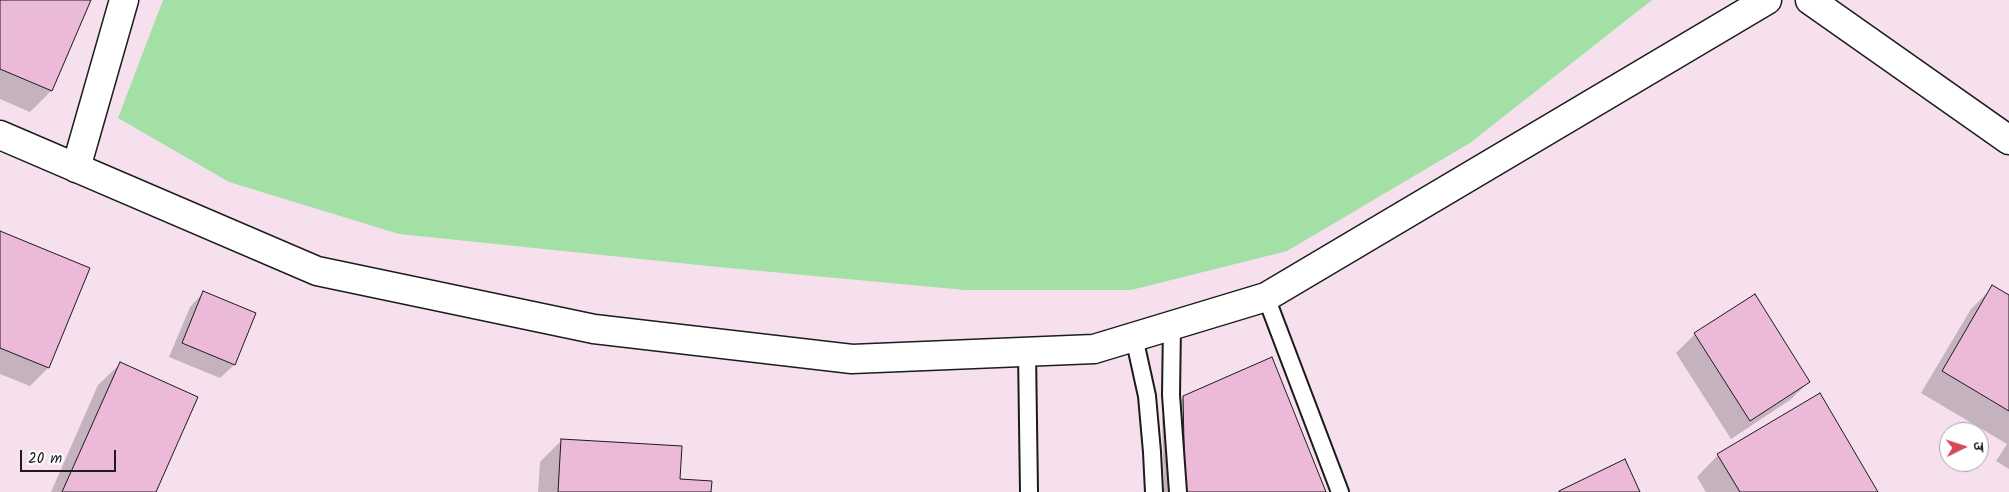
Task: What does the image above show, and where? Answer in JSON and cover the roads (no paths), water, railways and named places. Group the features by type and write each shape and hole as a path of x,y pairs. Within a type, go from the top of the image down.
{"street":[{"path":"76,168 124,0"},
{"path":"0,135 316,271 594,329 852,359 1094,349 1266,297 1767,0"},
{"path":"1810,0 2009,140"}],"lane":[{"path":"1266,297 1340,492"},
{"path":"1172,326 1171,395 1178,492"},
{"path":"1134,337 1147,396 1154,492"},
{"path":"1027,352 1029,492"}]}
